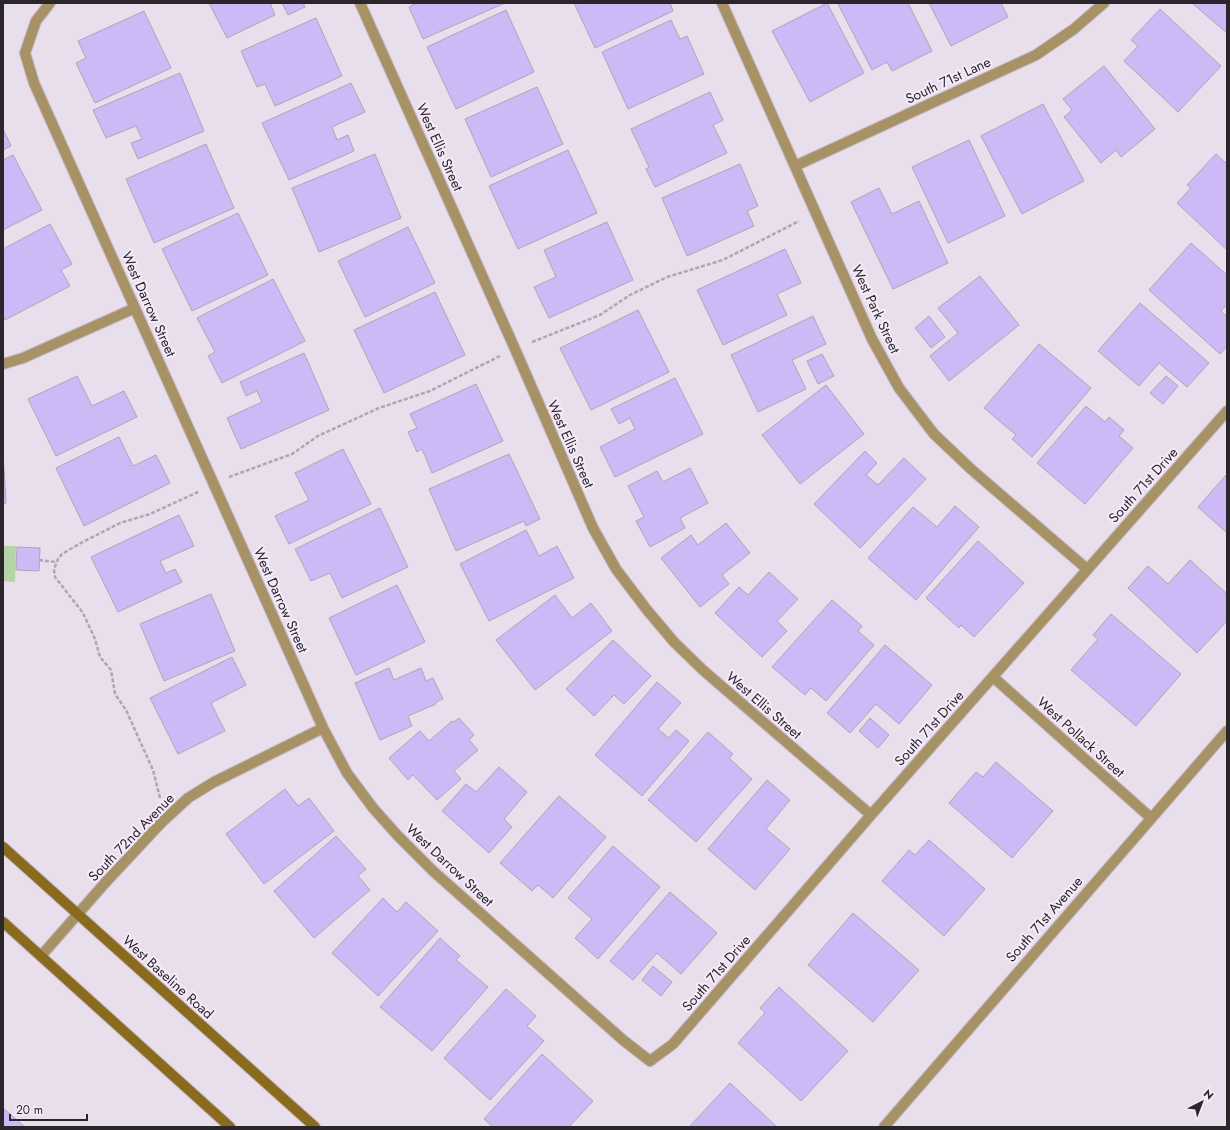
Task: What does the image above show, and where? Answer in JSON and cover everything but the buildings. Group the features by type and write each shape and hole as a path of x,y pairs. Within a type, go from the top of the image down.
{"main road":[{"name":"West Baseline Road","path":"3,847 315,1127"},
{"path":"3,922 230,1127"}],"street":[{"name":"West Darrow Street","path":"50,3 36,21 25,53 34,84 323,728 347,773 373,808 398,836 622,1040 650,1061"},
{"name":"West Ellis Street","path":"360,3 515,349 593,528 616,569 647,610 674,642 704,671 871,815"},
{"name":"West Park Street","path":"722,3 872,339 899,388 934,434 972,470 1087,569"},
{"name":"South 71st Lane","path":"795,166 1036,55 1074,28 1104,3"},
{"path":"3,364 23,358 135,308"},
{"name":"South 71st Drive","path":"650,1061 673,1044 871,815 1227,411"},
{"name":"West Pollack Street","path":"993,677 1151,818"},
{"name":"South 72nd Avenue","path":"41,956 77,914 162,822 188,798 214,782 323,728"},
{"name":"South 71st Avenue","path":"884,1127 1227,731"}],"path":[{"path":"162,822 159,790 153,770 126,710 115,694 111,670 100,657 95,639 83,613 55,577 56,562 62,554 120,523 150,514 214,483 292,454 318,436 379,408 430,391 515,349 600,315 630,295 667,277 723,260 816,213"},
{"path":"39,560 56,562"}],"green space":[{"path":"3,546 16,546 15,582 3,581"}]}
